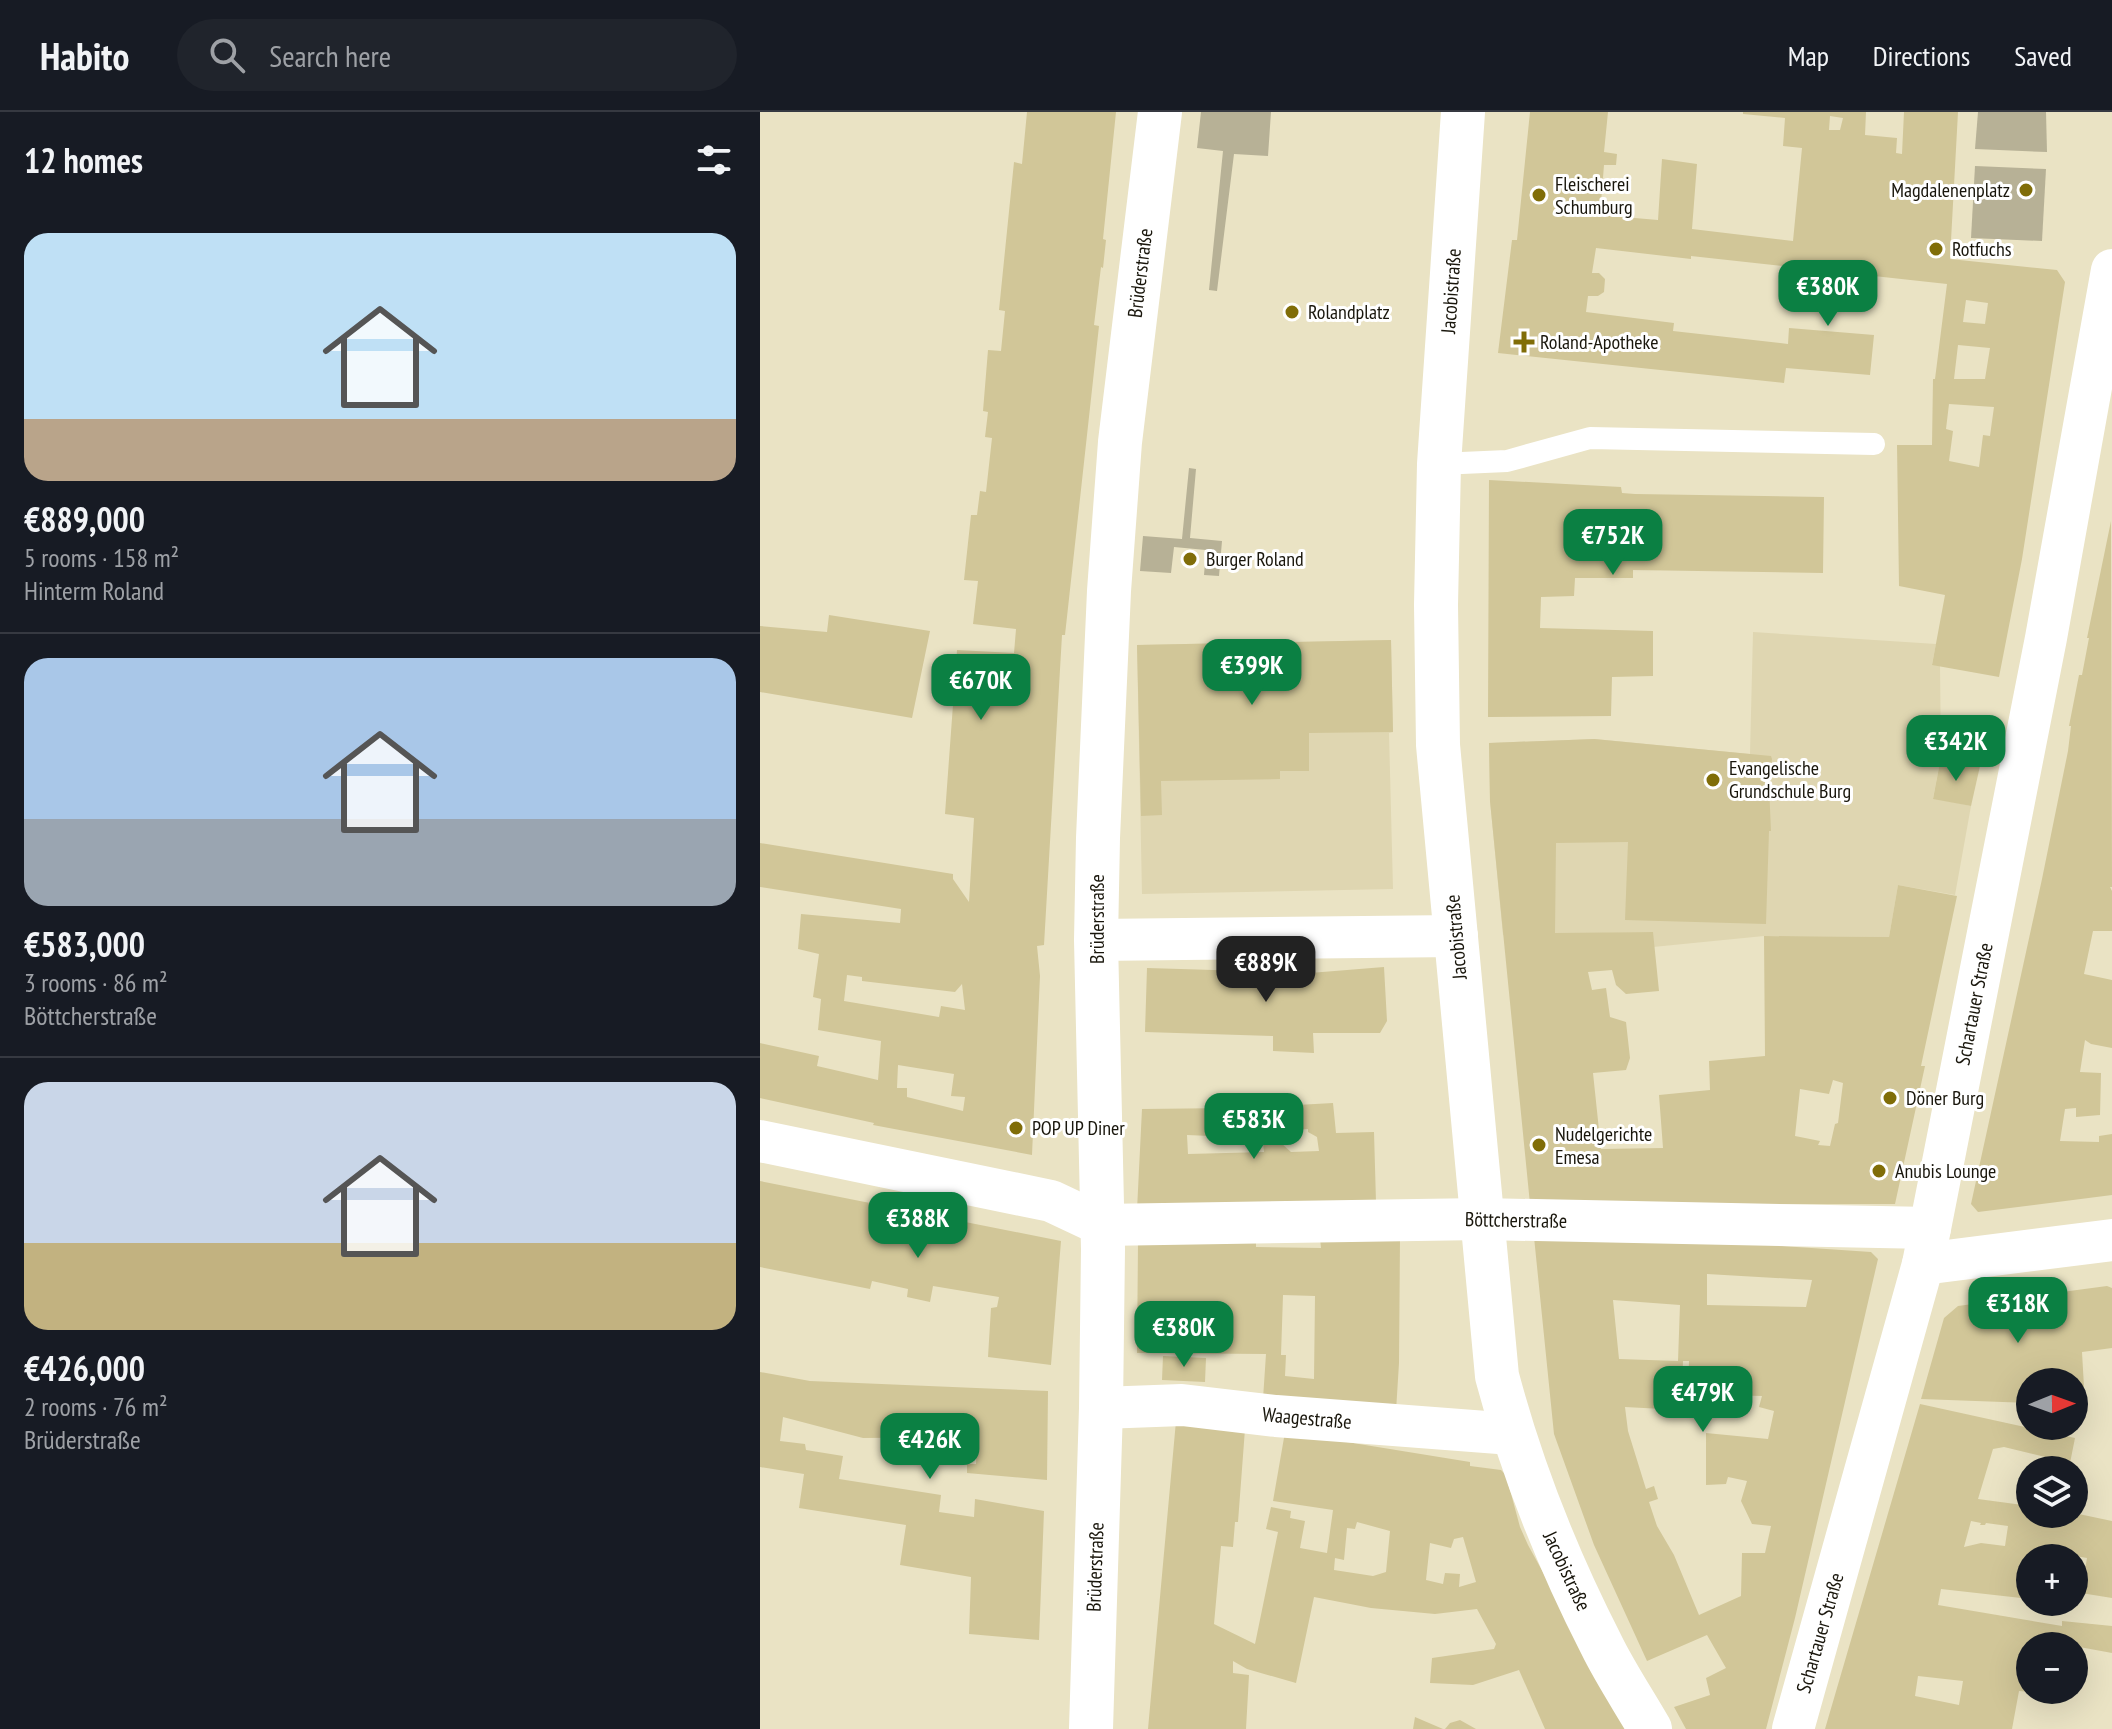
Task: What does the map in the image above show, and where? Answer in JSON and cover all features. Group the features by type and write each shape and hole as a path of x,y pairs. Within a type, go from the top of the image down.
{"street":[{"name":"Brüderstraße","path":"1091,1729 1101,1408 1102,1225 1096,940 1109,591 1120,442 1160,112"},
{"name":"Jacobistraße","path":"1463,112 1439,464 1436,605 1438,745 1497,1376 1512,1434 1545,1526 1602,1647 1650,1729"},
{"name":"Schartauer Straße","path":"1793,1729 1927,1246 2043,653 2099,424 2112,270"},
{"path":"1096,940 1457,936"},
{"path":"760,1141 1051,1201 1102,1225"},
{"name":"Böttcherstraße","path":"1102,1225 1482,1219 1927,1246 2058,1247 2112,1240"},
{"name":"Waagestraße","path":"1101,1408 1182,1405 1276,1416 1512,1434"}],"lane":[{"path":"1439,464 1507,461 1590,438 1874,444"}],"shaded area":[{"path":"1201,112 1271,112 1268,156 1234,154 1217,291 1209,290 1223,151 1197,148"},
{"path":"1978,112 2046,112 2047,152 1975,149"},
{"path":"1975,166 2046,169 2042,241 1971,238"},
{"path":"1189,468 1196,469 1190,538 1222,541 1219,576 1204,575 1206,550 1174,547 1171,573 1140,571 1143,536 1182,539"},
{"name":"Evangelische Grundschule Burg","path":"1753,632 1936,644 1932,664 1940,666 1941,757 1933,798 1971,806 1955,895 1898,885 1889,937 1764,936 1653,947 1653,932 1503,935 1490,801 1489,743 1595,739 1750,754"},
{"path":"1391,640 1393,732 1389,733 1393,889 1142,894 1137,645"}],"building":[{"path":"1027,112 1116,112 1103,239 1106,240 1094,325 1099,326 1065,635 1062,635 1044,945 1037,946 1040,976 1032,1155 873,1125 760,1098 760,1043 819,1056 817,1066 878,1080 881,1041 818,1030 821,999 813,997 819,954 798,949 801,914 900,923 901,909 760,887 760,843 953,874 953,879 969,902 974,818 945,814 957,650 1014,653 1016,629 973,624 978,581 964,580 971,515 977,515 980,491 986,492 992,438 985,437 988,412 983,411 988,350 1001,351 1005,311 999,310 1014,162 1022,164","holes":["847,975 862,977 862,981 955,992 962,984 965,1010 941,1006 939,1017 844,1001","898,1065 954,1074 951,1096 965,1097 963,1111 907,1097 907,1088 897,1088"]},
{"path":"1530,112 1608,112 1604,152 1617,154 1616,165 1604,165 1600,215 1658,220 1662,159 1697,164 1692,229 1793,241 1802,148 1783,146 1785,118 1743,112 1866,112 1865,135 1897,138 1896,153 1902,154 1904,112 1958,112 1950,259 2057,270 2065,282 2022,559 1999,677 1932,665 1945,595 1899,586 1897,445 1932,445 1933,379 1947,284 1596,248 1592,273 1599,273 1605,279 1604,292 1598,296 1588,296 1586,312 1674,323 1673,331 1788,344 1789,328 1874,335 1870,375 1786,368 1784,383 1498,353 1512,240 1517,240","holes":["1830,116 1843,118 1840,130 1829,130","1966,300 1988,303 1985,324 1963,322","1958,345 1990,348 1985,379 1954,379","1949,404 1994,407 1990,436 1983,435 1979,467 1949,461 1953,431 1946,429"]},
{"path":"1489,480 1621,487 1622,493 1635,494 1824,497 1823,573 1633,570 1633,578 1575,578 1574,596 1541,597 1540,628 1653,631 1653,676 1612,677 1611,716 1488,717"},
{"path":"2111,521 2112,931 2093,931 2084,974 2112,980 2112,1048 2085,1040 2080,1072 2101,1073 2100,1115 2076,1117 2076,1108 2065,1109 2060,1141 2099,1142 2099,1136 2112,1134 2112,1195 1978,1212 1971,1204 2042,879 2068,751 2069,726 2079,675 2082,675"},
{"path":"829,615 930,631 912,718 760,692 760,626 827,632"},
{"path":"1391,640 1393,732 1309,733 1309,771 1280,771 1280,779 1161,781 1162,815 1141,816 1137,645"},
{"path":"1594,739 1771,756 1772,759 1766,924 1625,920 1628,842 1556,843 1555,933 1653,932 1659,991 1626,994 1616,985 1612,970 1588,972 1592,990 1606,988 1610,1017 1626,1022 1630,1058 1626,1070 1593,1073 1601,1149 1663,1148 1659,1095 1710,1090 1709,1061 1765,1056 1764,936 1889,937 1898,885 1957,896 1895,1204 1530,1204 1490,801 1489,743","holes":["1833,1080 1843,1083 1838,1123 1835,1124 1830,1146 1795,1136 1800,1089 1829,1094"]},
{"path":"1940,762 1980,766 1971,806 1933,799"},
{"path":"1384,967 1387,1021 1380,1033 1313,1033 1314,1053 1273,1051 1273,1036 1145,1032 1147,968 1310,973"},
{"path":"1333,1103 1336,1133 1374,1132 1376,1202 1137,1210 1142,1109 1232,1108 1233,1137 1187,1135 1188,1154 1264,1152 1259,1107","holes":["1308,1129 1317,1137 1319,1151 1291,1152 1280,1142 1278,1131"]},
{"path":"760,1181 1061,1241 1051,1365 988,1357 991,1308 997,1307 999,1297 933,1286 930,1302 907,1297 908,1289 872,1281 870,1289 760,1267"},
{"path":"1607,1234 1871,1252 1878,1259 1795,1618 1766,1729 1686,1729 1674,1707 1710,1695 1706,1678 1726,1668 1707,1635 1647,1661 1594,1545 1554,1434 1534,1237","holes":["1707,1274 1812,1280 1806,1307 1707,1305","1613,1300 1680,1305 1678,1361 1619,1359","1683,1361 1689,1361 1688,1394 1762,1396 1759,1407 1774,1411 1768,1439 1706,1433 1706,1485 1726,1484 1728,1477 1747,1481 1741,1501 1752,1524 1771,1526 1765,1553 1742,1553 1741,1596 1699,1615 1674,1555 1657,1526 1649,1502 1658,1499 1654,1486 1646,1489 1628,1431 1625,1407 1681,1410"]},
{"path":"1320,1238 1400,1239 1396,1411 1263,1399 1266,1354 1137,1353 1138,1243 1256,1241 1256,1247 1321,1248","holes":["1283,1295 1315,1296 1314,1379 1285,1376 1286,1355 1281,1355"]},
{"path":"2107,1286 2112,1288 2112,1348 2082,1352 2083,1368 2016,1368 2016,1402 1921,1399 1944,1318 1958,1306"},
{"path":"1163,1356 1206,1358 1205,1382 1162,1380"},
{"path":"760,1372 810,1381 1048,1391 1047,1480 967,1473 967,1464 976,1464 977,1437 863,1438 783,1417 780,1441 805,1444 806,1450 843,1456 839,1479 941,1495 939,1512 974,1517 975,1499 1044,1511 1039,1640 969,1634 971,1577 900,1565 906,1525 799,1508 804,1474 760,1467"},
{"path":"1920,1404 2016,1425 2016,1440 2075,1440 2071,1456 2041,1456 2004,1447 1993,1449 1978,1499 2016,1504 2016,1528 2088,1528 2088,1516 2112,1521 2112,1598 2088,1594 2088,1544 2016,1544 2016,1597 1941,1589 1938,1605 2062,1626 2062,1621 2112,1626 2112,1653 2088,1649 2088,1632 2016,1632 2017,1704 2012,1729 1825,1729","holes":["1971,1521 2008,1526 2005,1546 1981,1543 1964,1547","1918,1676 1963,1681 1959,1705 1915,1696"]},
{"path":"1176,1421 1245,1429 1238,1522 1235,1522 1233,1547 1221,1546 1214,1624 1255,1644 1278,1532 1266,1529 1271,1507 1291,1511 1290,1518 1305,1521 1300,1548 1327,1553 1333,1510 1273,1501 1285,1432 1470,1462 1470,1466 1501,1470 1506,1475 1528,1545 1629,1729 1545,1729 1519,1670 1473,1685 1430,1683 1432,1658 1494,1649 1496,1644 1477,1609 1435,1614 1371,1608 1314,1597 1296,1683 1247,1669 1233,1661 1233,1673 1249,1675 1246,1729 1148,1729","holes":["1357,1522 1390,1531 1386,1572 1373,1576 1334,1570 1335,1558 1344,1560 1347,1528 1355,1529","1463,1537 1476,1582 1459,1587 1460,1574 1445,1573 1443,1584 1426,1580 1430,1543 1451,1548 1454,1539"]},
{"path":"1415,1717 1443,1729 1413,1729"},
{"path":"1460,1720 1476,1729 1445,1729 1450,1723"}],"place":[{"name":"Magdalenenplatz","path":"2026,190"},
{"name":"Fleischerei Schumburg","path":"1539,195"},
{"name":"Rotfuchs","path":"1936,249"},
{"name":"Rolandplatz","path":"1292,312"},
{"name":"Roland-Apotheke","path":"1524,342"},
{"name":"Burger Roland","path":"1190,559"},
{"name":"Evangelische Grundschule Burg","path":"1713,780"},
{"name":"Döner Burg","path":"1890,1098"},
{"name":"POP UP Diner","path":"1016,1128"},
{"name":"Nudelgerichte Emesa","path":"1539,1145"},
{"name":"Anubis Lounge","path":"1879,1171"}]}
